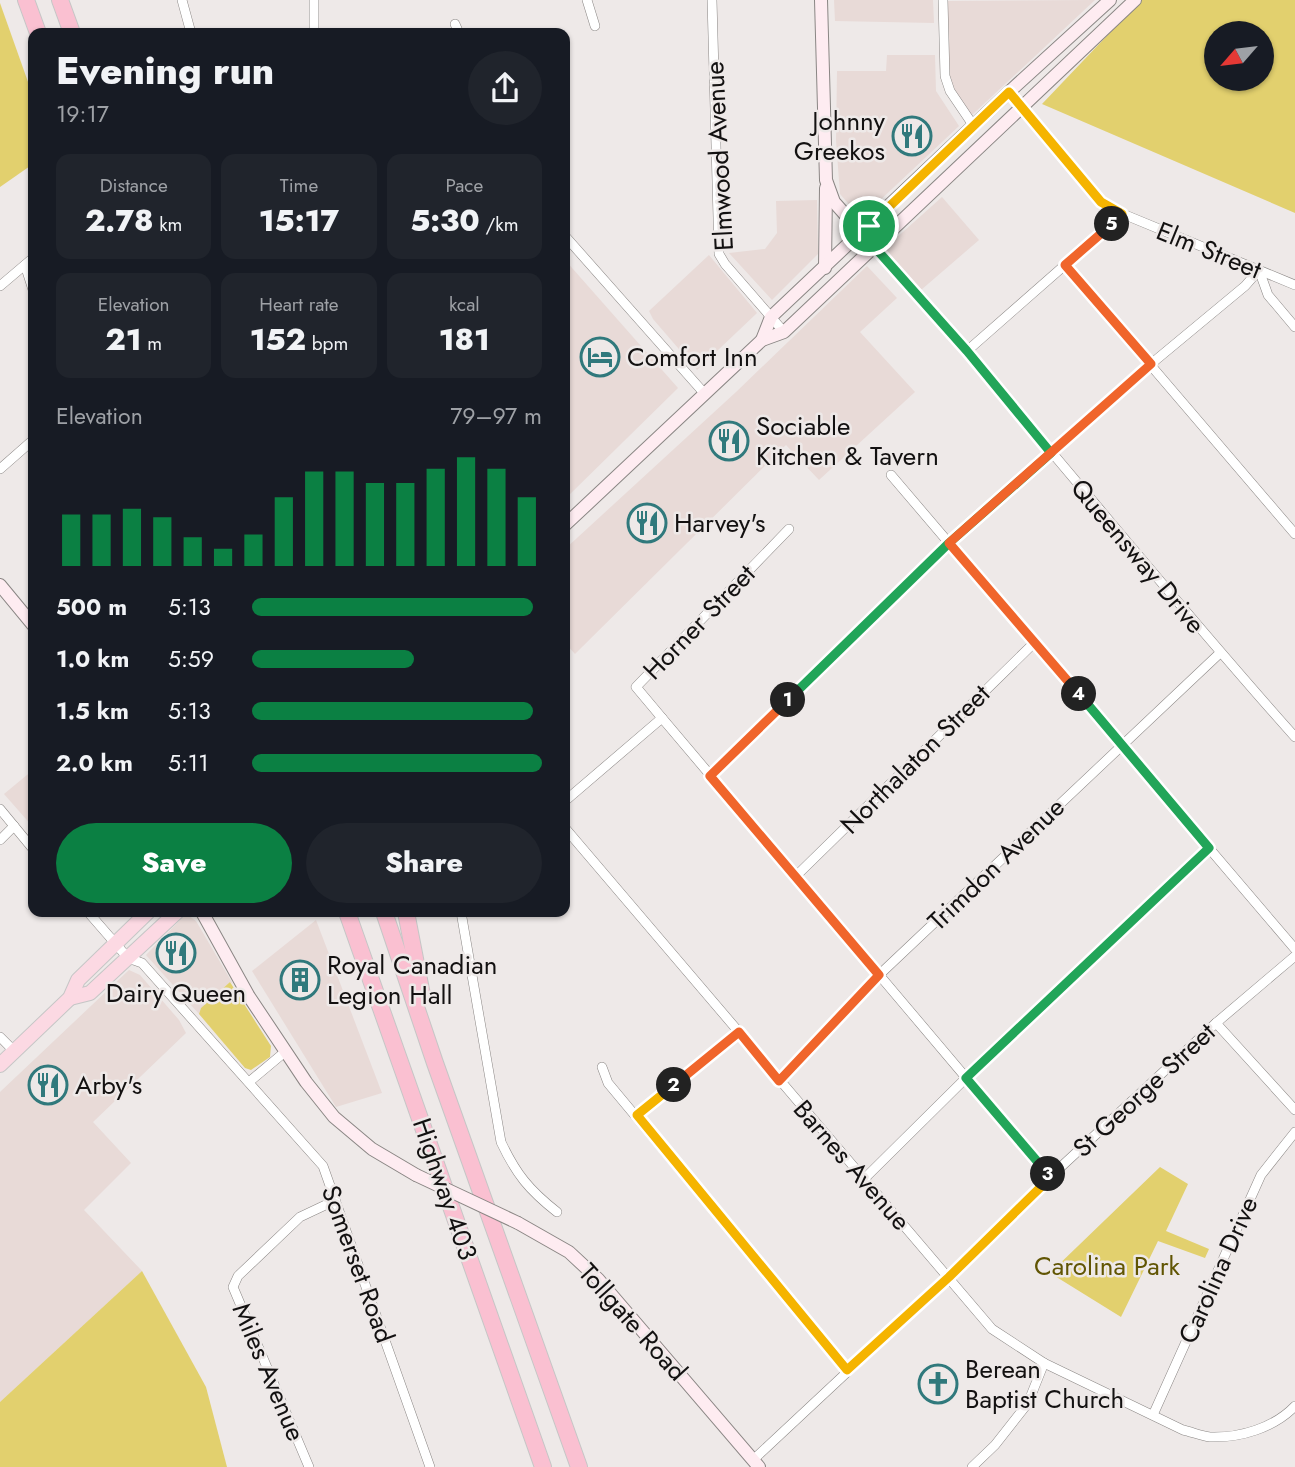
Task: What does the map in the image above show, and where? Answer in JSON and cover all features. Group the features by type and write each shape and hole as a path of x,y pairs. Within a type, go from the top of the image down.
{"highway":[{"path":"26,0 36,28"},
{"path":"60,0 70,28"},
{"name":"Highway 403","path":"349,917 543,1467"},
{"name":"Highway 403","path":"386,917 579,1467"},
{"path":"407,917 415,968 434,1039 435,1063"}],"main road":[{"path":"821,0 826,180 825,268"},
{"path":"762,340 771,317 1110,0"},
{"path":"570,520 762,340 783,332 1135,0"},
{"path":"826,180 834,202 873,246"},
{"path":"0,585 28,619"},
{"path":"0,1065 70,998 78,980 143,917"},
{"path":"70,998 90,993 135,960 173,917"},
{"name":"Tollgate Road","path":"205,917 238,978 334,1117 372,1149 416,1175 517,1223 569,1252 598,1279 756,1463"}],"street":[{"path":"181,0 189,28"},
{"path":"314,0 314,28"},
{"path":"587,0 595,26"},
{"name":"Elmwood Avenue","path":"712,0 719,254 783,332"},
{"path":"943,0 945,76 950,91 974,125"},
{"name":"Elm Street","path":"1009,92 1101,202 1122,214 1295,285"},
{"path":"967,351 1122,214"},
{"path":"570,242 704,393"},
{"name":"Queensway Drive","path":"873,246 967,351 1220,653 1295,737"},
{"path":"0,286 28,262"},
{"path":"25,265 28,274"},
{"path":"1065,265 1295,534"},
{"path":"710,776 949,543 1151,364 1245,286 1259,270 1268,295 1295,327"},
{"path":"0,469 28,444"},
{"path":"891,475 1295,949"},
{"name":"Horner Street","path":"662,718 636,687 789,528"},
{"name":"Northalaton Street","path":"796,877 1035,642"},
{"name":"Trimdon Avenue","path":"779,1081 879,975 1220,653"},
{"path":"570,797 662,718 1051,1177"},
{"path":"0,809 28,843"},
{"path":"0,840 14,827"},
{"name":"Barnes Avenue","path":"570,834 992,1329 1044,1363 1183,1430 1208,1437 1263,1429 1295,1406"},
{"path":"864,1179 966,1078 1209,848"},
{"name":"Somerset Road","path":"92,917 249,1082 323,1166 430,1467"},
{"path":"462,917 501,1142 515,1172 534,1195 556,1212"},
{"name":"St George Street","path":"756,1463 847,1370 949,1277 1051,1177 1216,1023 1295,956"},
{"path":"1216,1023 1295,1110"},
{"path":"637,1115 739,1032"},
{"path":"0,1037 14,1051"},
{"path":"249,1082 286,1051"},
{"path":"602,1067 608,1083 847,1370"},
{"name":"Carolina Drive","path":"1153,1415 1261,1174 1295,1132"},
{"name":"Miles Avenue","path":"309,1467 233,1287 238,1276 300,1217 336,1200"},
{"path":"972,1467 995,1445 1028,1403 1044,1363"}],"shaded area":[{"path":"834,0 933,0 934,23 835,21"},
{"path":"1095,0 971,116 951,87 948,75 948,1"},
{"path":"887,55 935,55 936,91 959,126 861,218 840,194 836,140 837,71 886,71"},
{"path":"942,197 979,240 921,290 884,249"},
{"path":"817,200 818,254 772,300 729,253 765,249 777,233 776,201"},
{"path":"709,255 757,313 697,370 649,311"},
{"path":"570,266 678,388 570,494"},
{"path":"867,266 897,298 860,332 915,392 819,480 786,445 575,654 570,648 570,544 736,392"},
{"path":"28,774 28,821 4,794"},
{"path":"183,917 190,917 196,921 233,984 230,982 201,1008 199,1014 146,955"},
{"path":"316,920 382,1093 336,1107 252,971"},
{"path":"129,970 140,975 179,1020 186,1033 93,1122 131,1163 84,1210 142,1271 0,1402 0,1092"}],"green space":[{"path":"1141,0 1295,0 1295,213 1042,104"},
{"path":"0,3 28,82 28,167 0,187"},
{"path":"230,982 271,1046 270,1057 251,1070 245,1068 199,1014 201,1008"},
{"name":"Carolina Park","path":"1160,1167 1188,1184 1166,1231 1209,1249 1205,1258 1158,1241 1121,1317 1050,1273"},
{"path":"142,1271 206,1387 227,1467 0,1467 0,1402"}],"place":[{"name":"Johnny Greekos","path":"912,136"},
{"name":"Comfort Inn","path":"600,357"},
{"name":"Sociable Kitchen & Tavern","path":"729,441"},
{"name":"Harvey's","path":"647,523"},
{"name":"Dairy Queen","path":"176,953"},
{"name":"Royal Canadian Legion Hall","path":"300,980"},
{"name":"Arby's","path":"48,1085"},
{"name":"Berean Baptist Church","path":"938,1384"}],"route":[{"path":"869,226 862,233 967,351 1051,453 949,543 710,776 879,975 779,1081 739,1032 637,1115 847,1370 949,1277 1051,1177 966,1078 1209,848 949,543 1058,446 1151,364 1065,265 1122,214 1101,202 1009,92 869,226"}]}
